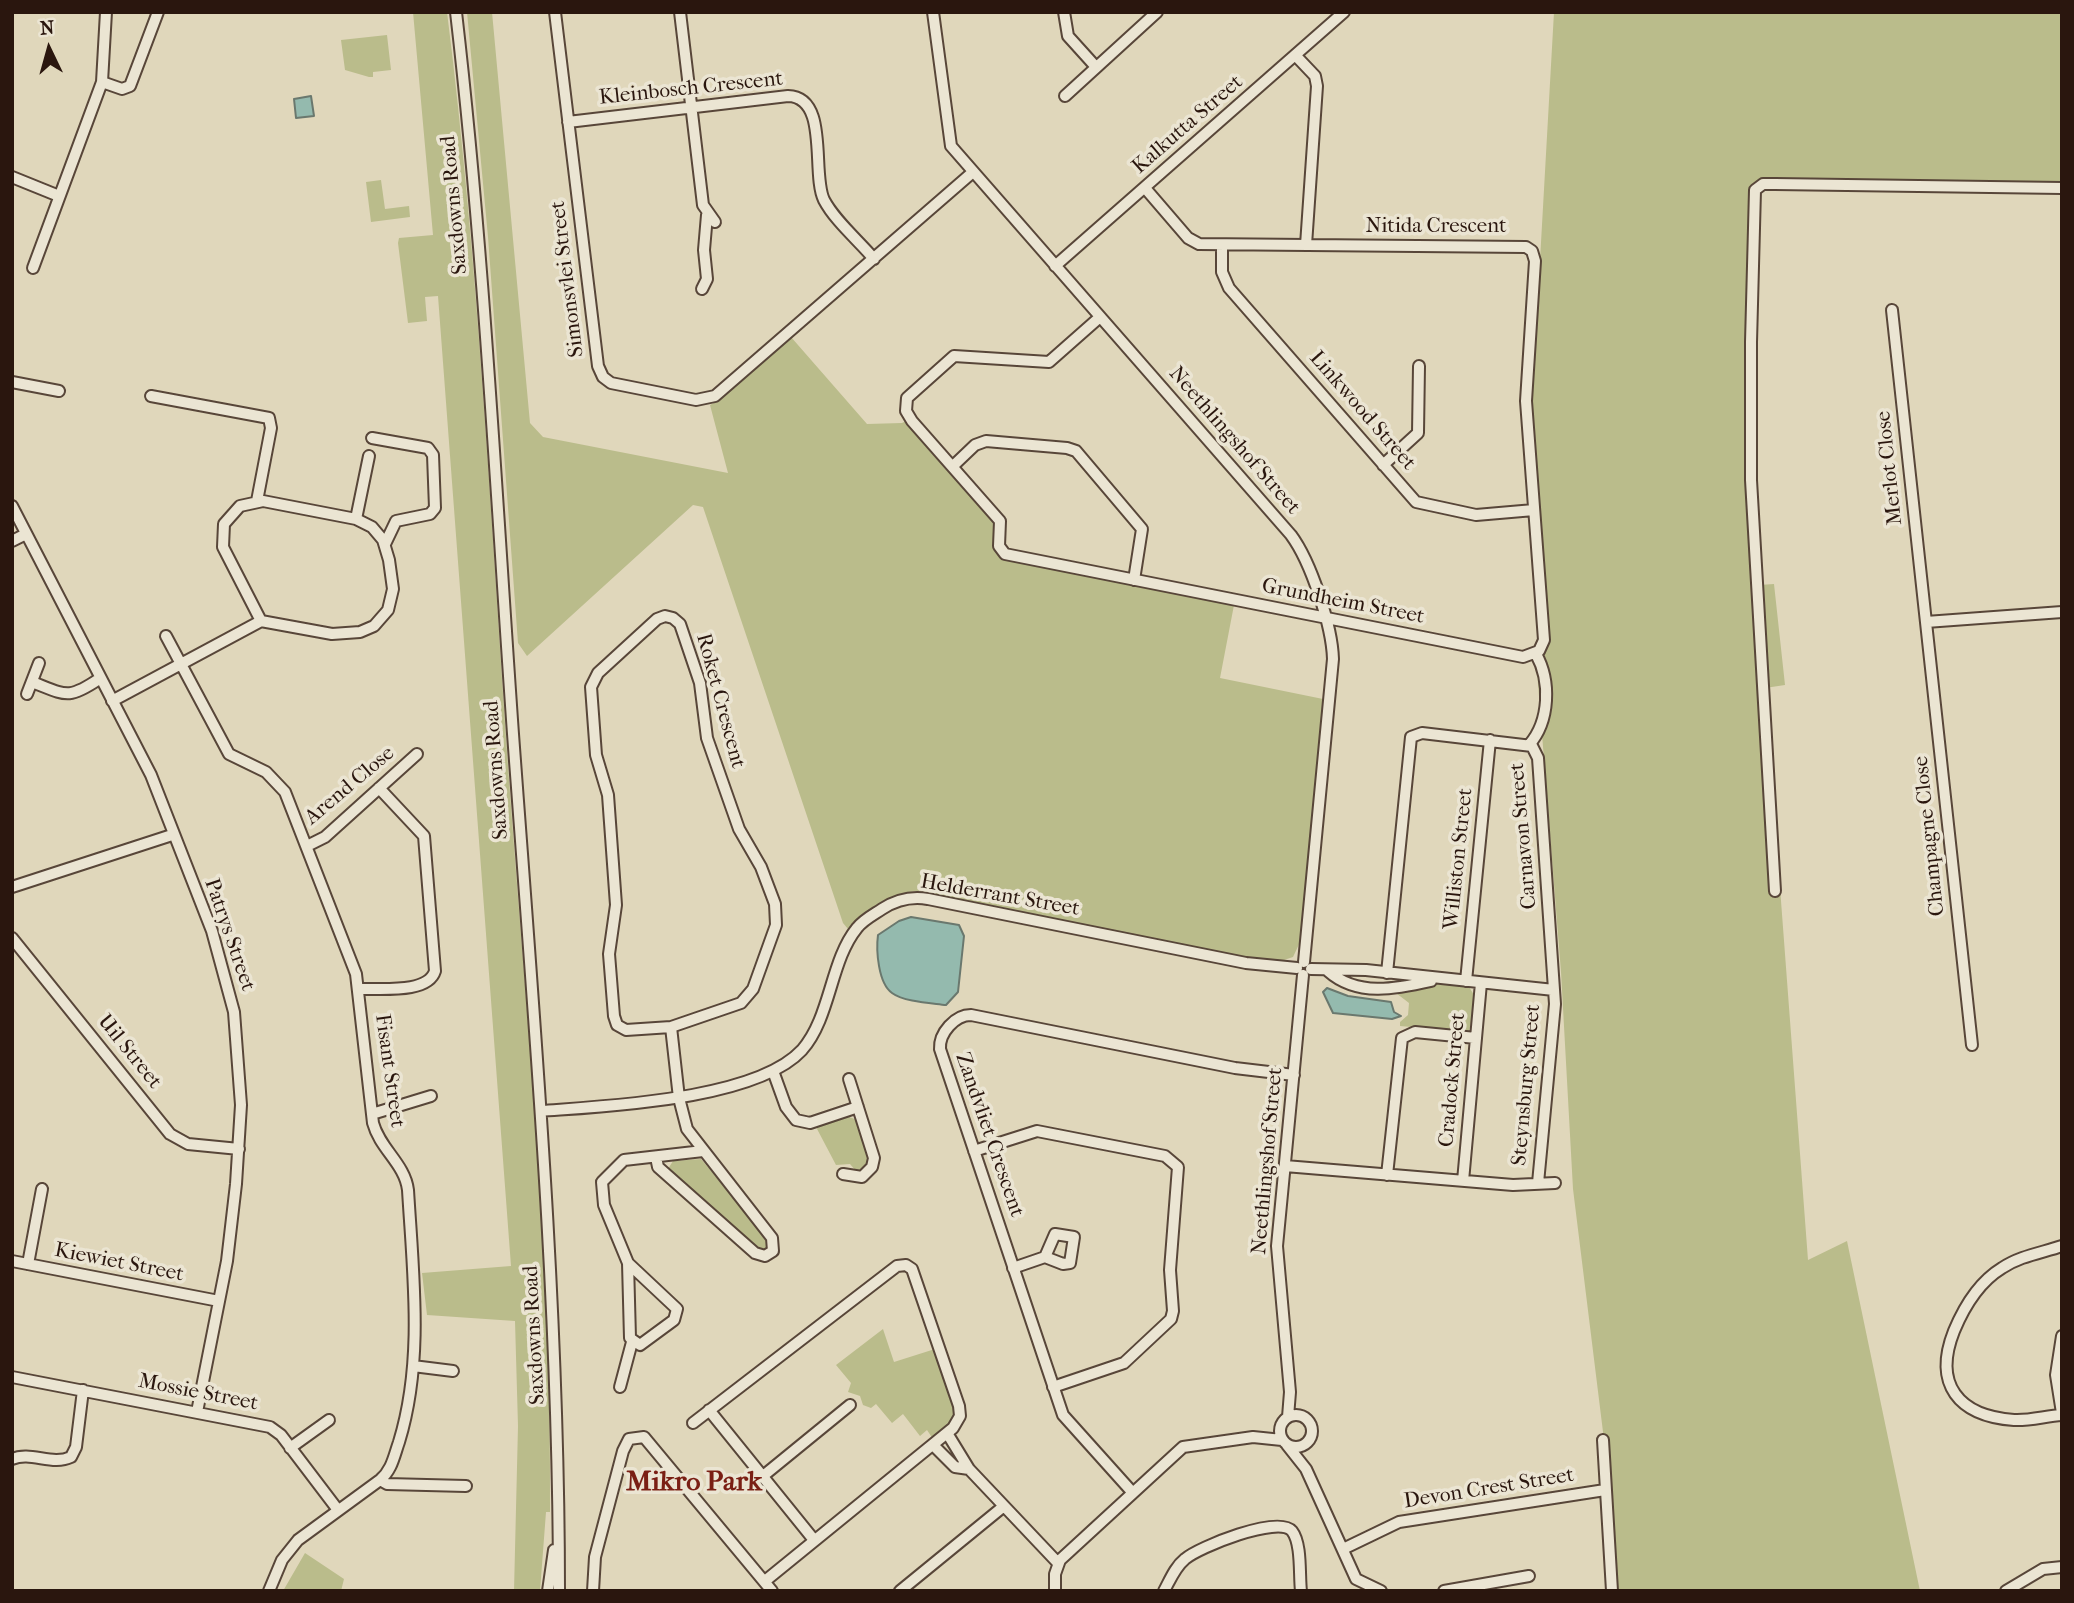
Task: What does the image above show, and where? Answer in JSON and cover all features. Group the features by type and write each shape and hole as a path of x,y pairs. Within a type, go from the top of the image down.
{"street":[{"path":"33,268 102,82 106,12"},
{"path":"102,82 122,89 130,86 158,12"},
{"name":"Saxdowns Road","path":"456,12 483,304 541,1111 556,1349 559,1591"},
{"name":"Simonsvlei Street","path":"555,12 598,366 603,377 611,383 696,400 711,398 973,172"},
{"path":"680,12 702,205 711,219 704,250 707,279 702,289"},
{"name":"Neethlingshof Street","path":"933,12 947,137 954,150 1299,546 1330,636 1333,659 1277,1255 1290,1392 1285,1420"},
{"path":"1064,12 1068,36 1096,67"},
{"path":"1065,96 1157,12"},
{"name":"Kalkutta Street","path":"1055,266 1296,57 1344,12"},
{"path":"1296,57 1315,76 1317,86 1306,246"},
{"name":"Kleinbosch Crescent","path":"568,122 788,96 805,101 813,112 824,199 874,258"},
{"path":"12,177 60,196"},
{"path":"1775,891 1751,480 1755,190 1759,185 1775,184 2062,188"},
{"name":"Nitida Crescent","path":"1145,188 1191,241 1222,246 1526,247 1532,251 1535,261 1526,401 1534,510"},
{"name":"Linkwood Street","path":"1222,246 1222,272 1229,288 1421,505 1476,515 1534,510"},
{"name":"Merlot Close","path":"1892,310 1926,622"},
{"path":"1100,317 1049,362 958,356 948,360 911,393 906,401 908,415 953,466 975,446 986,442 1076,451 1142,528 1134,580"},
{"path":"1383,465 1418,433 1419,366"},
{"path":"13,385 59,391"},
{"path":"151,396 269,418 271,428 257,501"},
{"path":"112,701 261,621 332,634 360,632 374,626 385,616 393,589 386,544 393,523 430,514 435,508 433,455 428,448 372,438"},
{"path":"356,519 369,456"},
{"name":"Grundheim Street","path":"953,466 1000,521 1000,549 1008,555 1523,657 1536,654"},
{"path":"261,621 226,554 222,539 224,524 232,512 245,503 257,501 356,519 372,527 386,544"},
{"name":"Patrys Street","path":"12,506 150,775 212,932 234,1012 240,1065 239,1149 230,1235 197,1412"},
{"path":"1529,745 1538,734 1545,717 1543,666 1536,654 1544,640 1534,510"},
{"path":"12,541 26,534"},
{"path":"1926,622 2062,611"},
{"name":"Roket Crescent","path":"665,616 680,624 700,683 707,738 739,829 758,859 777,918 748,998 736,1005 671,1027 626,1030 615,1021 609,954 616,905 609,809 607,790 596,755 591,692 598,673 657,619 665,616"},
{"name":"Champagne Close","path":"1926,622 1972,1045"},
{"name":"Fisant Street","path":"166,636 229,754 266,772 281,785 348,949 359,989 372,1115 378,1138 407,1180 415,1301 413,1366 405,1421 391,1467 380,1480 289,1549 269,1591"},
{"path":"27,694 39,663"},
{"path":"32,682 68,695 83,691 99,678"},
{"name":"Carnavon Street","path":"1387,973 1409,741 1422,733 1529,745 1535,749 1538,758 1554,990"},
{"name":"Williston Street","path":"1466,982 1490,740"},
{"name":"Arend Close","path":"307,846 325,838 417,754"},
{"path":"359,989 422,985 432,979 435,971 424,836 379,788"},
{"path":"12,887 172,835"},
{"name":"Helderrant Street","path":"541,1111 679,1098 773,1071 796,1056 815,1031 856,929 886,907 904,900 928,899 1246,963 1328,971 1387,973 1554,990"},
{"name":"Uil Street","path":"12,938 170,1134 188,1144 239,1149"},
{"path":"1328,971 1347,984 1392,990 1439,979"},
{"path":"1347,984 1349,971"},
{"name":"Cradock Street","path":"1463,1181 1481,983"},
{"name":"Steynsburg Street","path":"1538,1183 1554,990"},
{"name":"Zandvliet Crescent","path":"1133,1493 1066,1421 939,1046 943,1035 964,1015 1236,1068 1294,1075"},
{"path":"656,1157 657,1167 755,1253 768,1255 774,1248 772,1238 687,1129 679,1098 671,1027"},
{"path":"1387,1175 1402,1038 1415,1032 1476,1038"},
{"path":"773,1071 786,1107 796,1120 810,1123 858,1107"},
{"path":"843,1174 852,1178 862,1177 874,1163 874,1153 849,1079"},
{"path":"372,1115 431,1096"},
{"path":"974,1151 1040,1131 1165,1156 1178,1167 1170,1270 1173,1311 1171,1319 1124,1363 1054,1387"},
{"path":"620,1387 632,1342 628,1263 604,1205 603,1179 624,1160 704,1151"},
{"path":"1285,1166 1513,1185 1555,1182"},
{"path":"27,1264 42,1189"},
{"path":"2062,1246 2023,1257 2002,1268 1971,1297 1949,1344 1945,1371 1950,1387 1961,1402 1996,1417 2016,1420 2062,1414 2056,1375 2062,1336"},
{"path":"1013,1268 1045,1257"},
{"name":"Kiewiet Street","path":"12,1261 219,1301"},
{"path":"628,1263 674,1304 678,1312 674,1320 643,1344 632,1342"},
{"path":"593,1591 595,1557 623,1451 629,1439 645,1437 768,1586 814,1540 947,1433 958,1421 959,1406 913,1272 903,1265 897,1266 693,1423"},
{"path":"413,1366 453,1371"},
{"name":"Mossie Street","path":"12,1377 270,1427 290,1448 338,1510"},
{"path":"12,1458 25,1456 59,1460 71,1457 76,1447 83,1390"},
{"name":"Neethlingshof Street","path":"1290,1392 1304,1418"},
{"path":"763,1476 850,1405"},
{"path":"709,1410 814,1540"},
{"path":"1253,1437 1285,1420 1304,1418 1312,1429 1306,1469"},
{"path":"290,1448 329,1420"},
{"path":"1285,1420 1285,1442 1306,1469 1356,1579 1381,1591"},
{"path":"947,1433 969,1469 1058,1563"},
{"path":"1055,1591 1058,1563 1186,1445 1253,1437 1303,1446 1309,1441"},
{"path":"1603,1440 1612,1591"},
{"path":"933,1445 955,1467 969,1469"},
{"path":"380,1480 387,1484 466,1486"},
{"name":"Devon Crest Street","path":"1343,1549 1399,1522 1605,1490"},
{"path":"900,1591 1004,1506"},
{"name":"Saxdowns Road","path":"548,1591 557,1526"},
{"path":"1164,1591 1177,1568 1189,1556 1258,1528 1279,1526 1290,1530 1296,1541 1301,1591"},
{"path":"2006,1591 2043,1569 2062,1567"},
{"path":"1444,1591 1529,1576"}],"green space":[{"path":"413,12 447,12 476,300 543,1238 550,1420 550,1512 546,1512 540,1591 514,1591 518,1426 515,1321 427,1315 422,1273 511,1266 438,296 425,297 427,321 408,323 398,243 399,238 433,235"},
{"path":"467,12 492,12 530,423 543,437 728,473 710,405 721,399 791,337 867,424 906,421 995,522 995,550 1004,558 1234,605 1220,678 1323,699 1301,940 1293,957 1281,961 1251,958 921,891 890,898 848,929 843,923 703,507 693,505 527,656 518,643 488,237"},
{"path":"1554,12 2062,12 2062,191 1759,189 1752,437 1759,585 1774,584 1785,685 1765,688 1808,1260 1847,1241 1920,1591 1616,1591 1604,1440 1573,1189 1561,972 1536,659 1549,641 1532,402"},
{"path":"387,35 391,70 373,72 373,77 369,77 345,70 341,40"},
{"path":"381,180 385,209 409,206 410,217 371,222 366,182"},
{"path":"1438,984 1469,987 1476,998 1469,1032 1400,1026 1400,1022 1408,1015 1409,1003 1396,993"},
{"path":"847,1116 857,1120 872,1161 863,1172 856,1171 850,1164 836,1165 816,1127"},
{"path":"701,1159 768,1239 767,1249 760,1250 668,1169 673,1161"},
{"path":"883,1329 894,1362 935,1349 955,1411 950,1425 933,1439 927,1430 920,1436 903,1414 892,1423 876,1404 871,1408 863,1405 860,1396 848,1392 851,1383 836,1365"},
{"path":"305,1553 344,1579 341,1591 283,1591"}],"water":[{"path":"311,96 314,116 296,118 294,99"},
{"path":"911,917 959,925 964,936 958,992 946,1005 903,998 892,993 884,982 878,957 878,935 899,921"},
{"path":"1327,988 1348,996 1391,1002 1394,1012 1401,1016 1392,1019 1333,1013 1323,992"}],"district":[{"name":"Mikro Park","path":"694,1483"}]}
